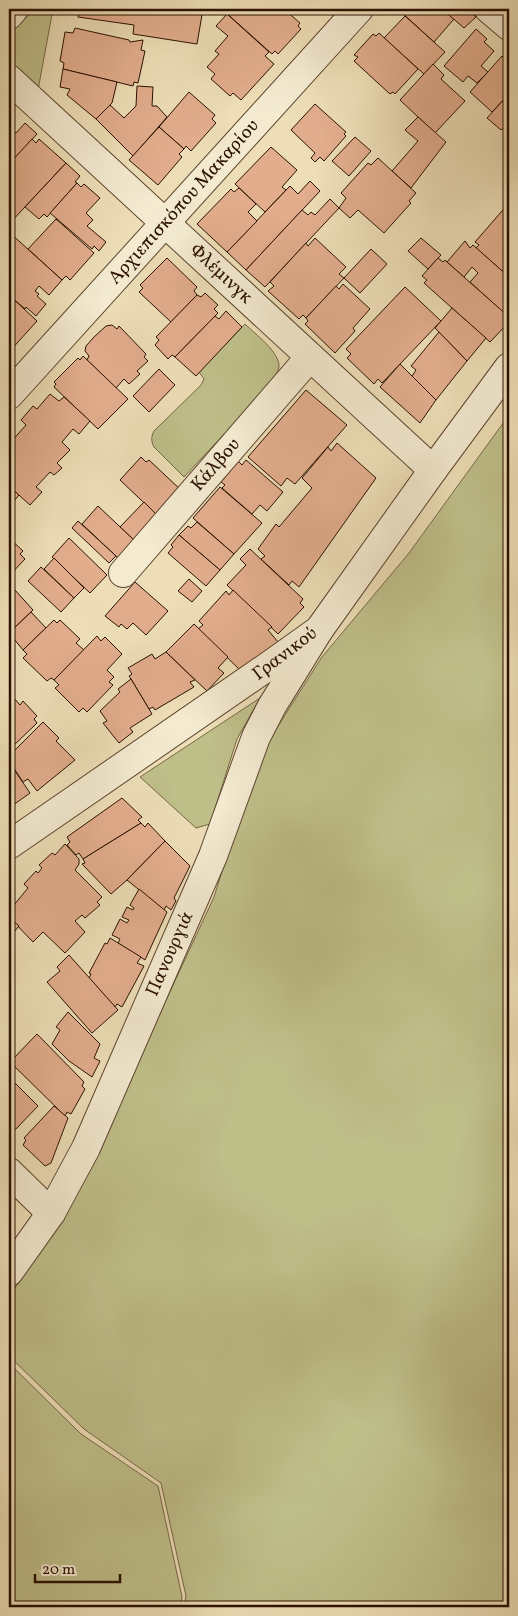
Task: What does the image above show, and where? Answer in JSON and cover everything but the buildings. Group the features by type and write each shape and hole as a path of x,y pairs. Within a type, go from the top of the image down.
{"street":[{"path":"9,15 14,9"},
{"name":"Αρχιεπισκόπου Μακαρίου","path":"9,395 359,9"},
{"path":"488,9 509,26"},
{"name":"Φλέμινγκ","path":"9,79 433,470"},
{"name":"Κάλβου","path":"123,573 310,357"},
{"name":"Γρανικού","path":"9,845 260,673 319,630 509,367"},
{"name":"Πανουργιά","path":"9,1272 51,1213 86,1148 213,856 256,737 272,706 319,630"},
{"path":"9,1172 51,1213"}],"green space":[{"path":"35,9 53,9 38,90 9,64 9,34"},
{"path":"245,324 276,355 279,367 278,372 270,385 184,477 154,447 152,443 153,433 201,385 204,379 199,372"},
{"path":"509,415 509,1607 184,1607 186,1596 161,1483 84,1429 9,1356 9,1298 59,1217 121,1097 214,897 257,759 322,657 409,553"},
{"path":"260,698 237,739 210,824 196,828 140,777"},
{"path":"9,1363 81,1434 158,1486 182,1597 181,1607 9,1607"}]}
